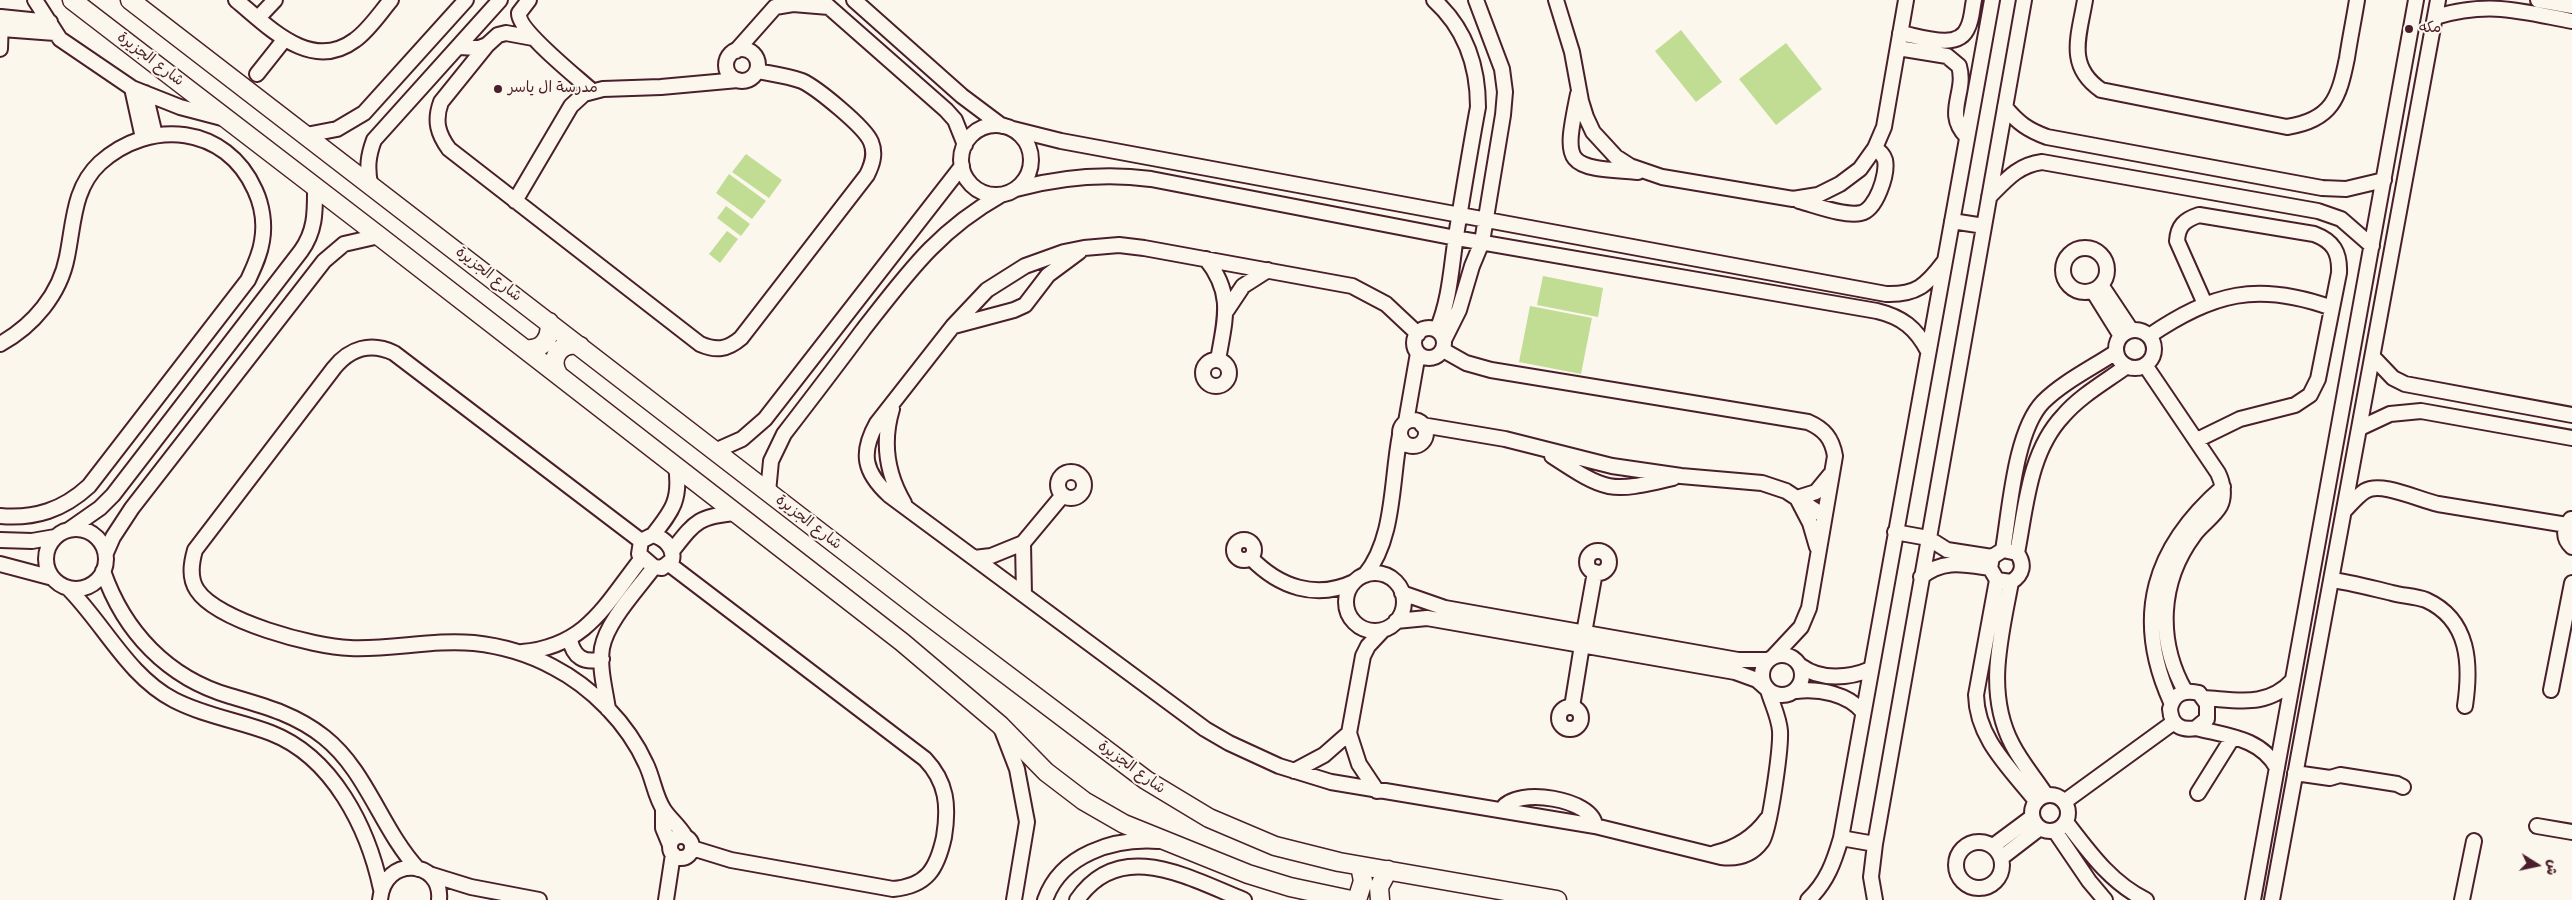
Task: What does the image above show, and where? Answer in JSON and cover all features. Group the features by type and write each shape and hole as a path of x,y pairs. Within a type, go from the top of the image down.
{"main road":[{"name":"شارع الجزيرة","path":"72,0 315,186 902,642 1000,725 1046,772 1084,800 1124,824 1256,877 1290,887 1351,900"},
{"name":"شارع الجزيرة","path":"130,0 768,492 1123,762 1178,800 1209,818 1275,846 1310,856 1556,900"},
{"path":"525,349 539,347 546,341 550,332 549,322"},
{"path":"558,374 554,365 558,352 570,345 580,346"},
{"path":"1357,900 1363,881 1360,866"},
{"path":"1380,900 1379,887 1388,870"}],"street":[{"path":"35,0 53,28 132,88 180,107 229,120"},
{"path":"236,0 284,40 301,48 320,51 339,48 356,39 391,0"},
{"path":"258,18 275,0"},
{"path":"306,135 337,130 364,112 466,0"},
{"path":"370,184 367,169 368,154 374,140 500,0"},
{"path":"520,31 519,13 529,0"},
{"path":"854,0 962,96 1021,135 1030,153 1028,173 1016,189"},
{"path":"1434,0 1454,21 1463,36 1471,53 1478,89 1478,107 1456,238 1442,340"},
{"path":"1476,0 1495,46 1502,69 1504,92 1504,115 1486,220 1482,242 1459,310 1442,340 1434,358 1423,357 1418,353 1414,344 1418,334 1426,328 1442,340 1466,362 1491,370 1808,422 1828,435 1833,445 1835,456 1809,608 1801,627 1797,645 1803,675 1801,684 1793,693 1778,718"},
{"path":"1556,0 1572,52 1586,117 1604,145 1616,157 1646,173"},
{"path":"1793,199 1818,195 1840,184 1860,168 1875,148 1884,127 1906,0"},
{"path":"1900,33 1948,42 1956,40 1968,29 1974,0"},
{"path":"1808,900 1819,889 1832,868 1841,838 1992,0"},
{"path":"1875,900 1871,877 1875,844 2024,0"},
{"path":"2086,0 2077,47 2078,60 2082,72 2090,83 2101,90 2287,127 2304,124 2320,117 2332,104 2341,89 2357,0"},
{"path":"2253,900 2416,0"},
{"path":"2272,900 2438,0"},
{"path":"2538,0 2572,6"},
{"path":"738,80 729,74 727,63 775,3 826,4 946,110 955,120 965,145"},
{"path":"2435,17 2466,9 2489,7 2572,21"},
{"path":"0,13 0,50"},
{"path":"1,23 53,28"},
{"path":"592,91 533,38 520,31 506,33 498,36 487,45 441,102 437,112 437,126 441,138 449,149 700,344 716,349 732,346 740,338 867,175 872,165 871,142 866,133 821,93 800,81 757,71"},
{"path":"257,74 284,40"},
{"path":"458,47 472,48 487,45"},
{"path":"1898,48 1947,56 1958,66 1960,82 1955,118 1959,128 1967,137"},
{"path":"515,201 571,106 577,100 592,91 749,80 757,71 758,60 751,52 741,49 736,51"},
{"path":"132,88 149,136"},
{"path":"1579,89 1568,139 1571,153 1575,159 1587,167 1646,173 1793,199 1856,214 1871,208 1876,202 1885,163 1881,153 1875,148"},
{"path":"145,93 149,136"},
{"path":"2005,107 2017,122 2028,130 2047,137 2322,188 2346,189 2384,180"},
{"path":"714,450 742,439 765,419 962,166 965,145 981,129 992,126 1071,143 1886,294 1904,294 1920,288 1933,278 1944,262"},
{"path":"0,344 13,337 33,320 49,300 60,280 67,260 73,211 83,186 99,164 122,146 149,136 185,134 202,139 221,148 237,162 253,185 259,198 263,219 263,240 257,261 248,280 89,486 78,496 50,511 34,516 0,516"},
{"path":"1990,197 2014,172 2027,165 2042,162 2318,211 2341,220 2372,246"},
{"path":"962,166 972,185 985,193 1001,195"},
{"path":"768,492 771,461 784,434 913,265 945,233 1001,195 1016,189 1083,176 1128,176 1456,238 1893,315 1914,329 1928,351"},
{"path":"0,540 32,541 55,537 100,508 113,495 304,246 314,223 315,186"},
{"path":"2197,440 2240,419 2295,405 2310,395 2318,379 2340,260 2335,248 2326,238 2314,234 2199,215 2183,222 2178,231 2177,241 2205,304"},
{"path":"1952,221 1984,226"},
{"path":"379,236 344,244 324,261 132,508 106,553 104,571 122,615 152,652 188,679 208,689 289,714 325,738 354,770 398,844 436,883 439,900"},
{"path":"1418,334 1386,304 1352,286 1119,245 1064,252 1025,266 987,290 953,326 869,437 866,454 869,470 877,484 974,558 1205,729 1253,755 1294,771 1331,782 1595,826 1712,854 1732,848 1748,838 1768,816 1780,740 1778,718 1762,674 1771,659 1801,627"},
{"path":"953,326 1014,310 1025,305 1058,266 1084,248"},
{"path":"1206,259 1221,282 1227,310 1218,360"},
{"path":"1025,266 1041,284"},
{"path":"1227,310 1243,286 1268,270"},
{"path":"1221,282 1243,286"},
{"path":"2097,288 2126,333"},
{"path":"987,290 995,314"},
{"path":"2149,336 2183,313 2205,304 2242,295 2268,294 2306,299 2332,308"},
{"path":"2361,306 2382,310"},
{"path":"2144,332 2149,336 2154,351 2145,365 2133,368 2127,366 2116,352 2117,343 2126,333 2144,332"},
{"path":"663,809 663,828 672,850 682,858 690,853 688,842 663,809 641,752 608,709 581,684 554,667 522,652 473,643 350,648 291,638 266,630 205,600 196,589 191,563 199,545 340,360 348,354 366,347 376,347 394,353 647,538 669,546 671,557 926,758 940,777 947,799 946,822 936,865 928,876 918,883 906,888 893,889 731,860 688,842 675,837 672,850 666,900"},
{"path":"2060,826 2067,808 2064,802 2059,798 2041,798 1987,739 1977,710 1976,695 2002,565 2022,445 2032,417 2053,394 2116,352"},
{"path":"1348,610 1349,590 1375,562 1383,542 1402,425 1406,422 1418,353"},
{"path":"2373,357 2393,378 2405,384 2572,415"},
{"path":"2145,365 2197,440 2218,473 2223,487 2192,515 2181,529 2164,560 2161,595 2167,646 2177,677 2185,691"},
{"path":"1997,852 2036,823 2041,798 2012,744 1998,694 1996,660 2002,565 2033,472 2048,436 2073,406 2127,366"},
{"path":"894,403 888,420 887,456 897,491 906,506"},
{"path":"2360,428 2390,414 2421,411 2572,438"},
{"path":"1395,470 1419,443 1425,430 1418,421 1406,422"},
{"path":"1422,425 1457,431 1593,462 1681,476 1762,483 1786,491 1824,516"},
{"path":"1400,436 1406,444 1419,443 1457,431"},
{"path":"1543,450 1586,478 1611,488 1637,486 1681,476"},
{"path":"1586,478 1593,462"},
{"path":"676,466 678,483 676,501 669,514 638,550 642,558 654,567 662,568 689,530 702,518 736,513"},
{"path":"1797,498 1816,492 1830,477 1833,467"},
{"path":"1635,469 1637,486"},
{"path":"2344,511 2370,488 2385,487 2402,495 2438,504 2569,522 2566,539 2572,547"},
{"path":"974,558 999,553 1023,544 1063,495"},
{"path":"1797,498 1810,523 1818,551"},
{"path":"70,529 89,531 102,544 106,553"},
{"path":"1895,532 1928,538 1947,550 2002,565"},
{"path":"53,578 49,571 47,553 55,537"},
{"path":"1383,542 1385,560 1391,578 1402,593 1404,603 1396,621"},
{"path":"1023,544 1024,595"},
{"path":"522,652 546,648 570,639 588,626 642,558"},
{"path":"1250,558 1261,569 1287,585 1316,591 1336,589 1374,573 1391,578"},
{"path":"1921,577 1946,563 2002,565"},
{"path":"0,564 53,578 68,588 89,610 133,666 152,685 174,700 272,734 307,754 335,783 345,800 367,843 380,894"},
{"path":"608,709 602,659 605,638 609,628 654,567"},
{"path":"68,588 85,588 93,584 104,571"},
{"path":"1572,707 1595,572"},
{"path":"2551,690 2572,583"},
{"path":"2331,584 2374,595 2390,593 2425,600 2437,606 2455,624 2466,646 2470,675 2465,706"},
{"path":"1316,591 1348,610 1359,626 1363,656"},
{"path":"1402,593 1445,608 1734,672 1751,678 1776,695 1812,690 1834,695 1851,700 1863,712"},
{"path":"2161,595 2152,622 2154,650 2171,702 2170,716 2174,722 2180,728 2188,730 2196,728 2256,744 2265,750 2277,768"},
{"path":"1376,791 1359,764 1348,732 1363,656 1371,642 1382,630 1396,621 1427,618 1738,660 1771,659 1787,655 1814,673 1838,677 1871,669"},
{"path":"2304,621 2324,624"},
{"path":"1359,626 1366,629 1382,630"},
{"path":"570,639 572,648 584,660 602,659"},
{"path":"554,667 560,652 570,639"},
{"path":"133,666 152,652"},
{"path":"581,684 595,675 602,659"},
{"path":"1834,695 1838,677"},
{"path":"2171,702 2177,695 2185,691 2192,691 2204,698 2263,700 2274,696 2293,680"},
{"path":"2196,728 2206,718 2208,711 2204,698"},
{"path":"2064,802 2174,722"},
{"path":"1000,725 1017,769 1027,822 1014,900"},
{"path":"1294,771 1324,755 1348,732"},
{"path":"2198,793 2233,737"},
{"path":"2296,769 2331,770 2340,775 2397,784 2402,787"},
{"path":"1502,809 1515,798 1556,799 1588,812 1593,818 1595,826"},
{"path":"2036,823 2060,826 2110,875 2128,890 2146,900"},
{"path":"2060,826 2104,900"},
{"path":"2538,826 2572,832"},
{"path":"1841,838 1875,844"},
{"path":"1045,900 1058,879 1075,862 1095,850 1118,842 1142,840 1168,842"},
{"path":"2462,900 2474,841"},
{"path":"1077,900 1085,888 1098,877 1113,869 1130,865 1148,866 1191,879 1244,900"},
{"path":"380,894 386,878 395,871 407,867 470,887 539,900"}],"green space":[{"path":"1681,30 1722,82 1696,102 1655,51"},
{"path":"1786,43 1822,89 1776,125 1739,79"},
{"path":"746,154 782,180 769,198 732,172"},
{"path":"729,174 766,201 752,219 716,193"},
{"path":"726,206 750,224 741,236 717,218"},
{"path":"727,231 738,239 720,263 709,254"},
{"path":"1543,276 1603,288 1598,317 1537,305"},
{"path":"1530,306 1592,318 1581,374 1519,362"}],"place":[{"name":"مكه","path":"2409,29"},
{"name":"مدرسة ال ياسر","path":"498,89"}]}
